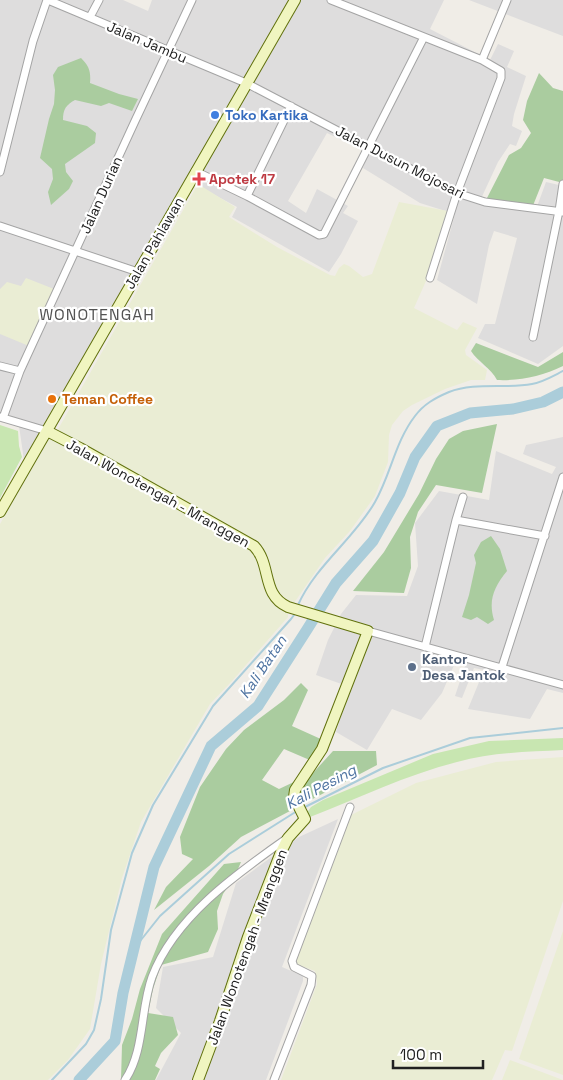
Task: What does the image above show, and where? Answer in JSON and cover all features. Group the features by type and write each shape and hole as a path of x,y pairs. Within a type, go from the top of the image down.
{"street":[{"name":"Jalan Jambu","path":"48,0 246,83"},
{"path":"0,172 31,50 48,0"},
{"path":"90,17 99,0"},
{"name":"Jalan Durian","path":"1,418 20,371 192,0"},
{"name":"Jalan Pahlawan","path":"0,512 295,0"},
{"path":"331,0 482,60 501,71 502,78 457,193 430,278"},
{"path":"482,60 507,0"},
{"path":"195,171 321,235 324,234 424,36"},
{"name":"Jalan Dusun Mojosari","path":"246,83 457,193 486,202 561,212"},
{"path":"247,196 291,106"},
{"path":"534,337 561,212 563,184"},
{"path":"0,226 138,272"},
{"path":"0,366 20,371"},
{"path":"1,418 47,431"},
{"name":"Jalan Wonotengah - Mranggen","path":"47,431 254,546 261,558 272,594 288,607 368,631 322,749 295,790 295,800 305,819 288,838 248,937 198,1080"},
{"path":"502,667 562,482"},
{"path":"425,647 463,497"},
{"path":"456,520 545,536"},
{"path":"368,631 563,685"},
{"path":"274,1080 311,984 312,976 294,967 292,961 350,807"},
{"path":"125,1080 136,1055 144,1007 152,976 172,940 206,901 253,862 288,838"}],"shaded area":[{"path":"0,0 123,0 148,11 152,0 444,0 430,29 490,60 498,44 514,51 507,67 526,76 512,126 522,131 516,146 510,144 498,162 479,203 535,212 546,182 563,186 563,346 538,364 478,338 485,324 495,324 517,238 494,231 489,245 477,304 437,280 455,214 420,203 363,168 368,153 327,133 288,201 306,213 317,189 348,206 343,213 358,221 341,254 329,272 232,217 237,207 187,180 26,463 19,426 0,420"},
{"path":"469,0 563,0 563,36 526,22"},
{"path":"563,437 563,693 547,689 530,719 468,709 484,670 474,668 462,698 455,696 465,666 455,663 442,693 421,720 392,709 367,750 336,732 350,687 316,675 328,640 341,614 356,595 407,596 418,566 415,523 439,491 489,500 496,451 552,474 556,467 523,454 526,445"},
{"path":"338,819 282,967 303,976 303,981 266,1080 156,1080 181,1033 156,1008 163,967 213,957 236,883 299,837"}],"green space":[{"path":"81,58 89,69 90,83 138,99 132,111 109,103 101,106 75,100 67,106 64,110 63,120 87,126 96,133 95,143 65,164 66,172 73,181 69,189 51,205 48,192 53,179 52,169 40,158 54,104 53,75 58,67"},
{"path":"539,73 553,88 563,91 563,183 544,178 532,208 487,198 509,155 521,148 531,133 523,120 527,101"},
{"path":"198,184 235,207 229,217 277,247 335,276 339,268 344,264 363,277 372,274 399,202 448,211 426,281 414,308 457,330 463,322 477,328 465,350 466,355 487,370 485,380 471,380 445,389 403,411 392,425 389,435 388,462 375,496 350,531 325,558 292,606 278,598 264,552 57,431"},
{"path":"26,278 54,289 29,346 0,334 0,289 7,282 21,286"},
{"path":"476,343 538,367 563,352 563,366 531,377 497,380 471,351"},
{"path":"497,424 482,493 436,485 418,512 410,537 411,568 404,593 353,591 384,552 449,439 463,431"},
{"path":"0,425 18,431 22,457 0,498"},
{"path":"50,437 254,551 270,598 276,605 288,612 288,617 210,704 141,822 122,878 101,964 90,1029 68,1060 48,1080 0,1080 0,524"},
{"path":"491,536 500,549 507,571 493,594 492,613 494,620 488,624 477,617 471,620 462,617 476,563 474,555 481,542"},
{"path":"301,683 308,690 292,726 323,740 312,761 284,749 262,780 279,789 313,773 333,751 376,751 377,765 241,837 209,866 154,910 166,887 193,859 182,854 180,837 200,787 226,749 244,730 284,700"},
{"path":"563,738 563,750 510,753 470,759 438,767 401,780 310,817 306,814 311,807 323,800 433,754 489,741"},
{"path":"563,757 563,901 512,1051 505,1050 492,1080 281,1080 317,984 315,971 296,964 297,958 351,815 416,783 496,762"},
{"path":"241,862 235,876 223,894 217,911 218,929 208,952 161,965 148,1013 173,1017 178,1035 161,1053 155,1066 160,1069 155,1080 121,1080 122,1045 132,1019 140,989 162,934 224,864"},
{"path":"563,931 563,1075 519,1059"},
{"path":"510,1060 563,1080 502,1080"}],"waterway":[{"path":"298,605 315,577 357,528 375,502 403,436 422,408 439,397 459,389 480,386 532,384 563,371"},
{"name":"Kali Batan","path":"79,1080 115,1041 123,993 154,867 211,746 258,706 336,583 373,541 400,493 415,457 437,426 470,413 513,409 543,402 563,392"},
{"path":"52,1080 86,1044 94,1030 101,999 111,930 132,853 153,805 213,706 294,615"},
{"name":"Kali Pesing","path":"303,808 383,768 470,738 563,728"},
{"name":"Kali Pesing","path":"133,950 160,916 229,854 297,811"}],"place":[{"name":"Toko Kartika","path":"215,115"},
{"name":"Apotek 17","path":"199,179"},
{"name":"Teman Coffee","path":"52,399"},
{"name":"Kantor Desa Jantok","path":"412,667"}],"district":[{"name":"WONOTENGAH","path":"97,314"}]}
